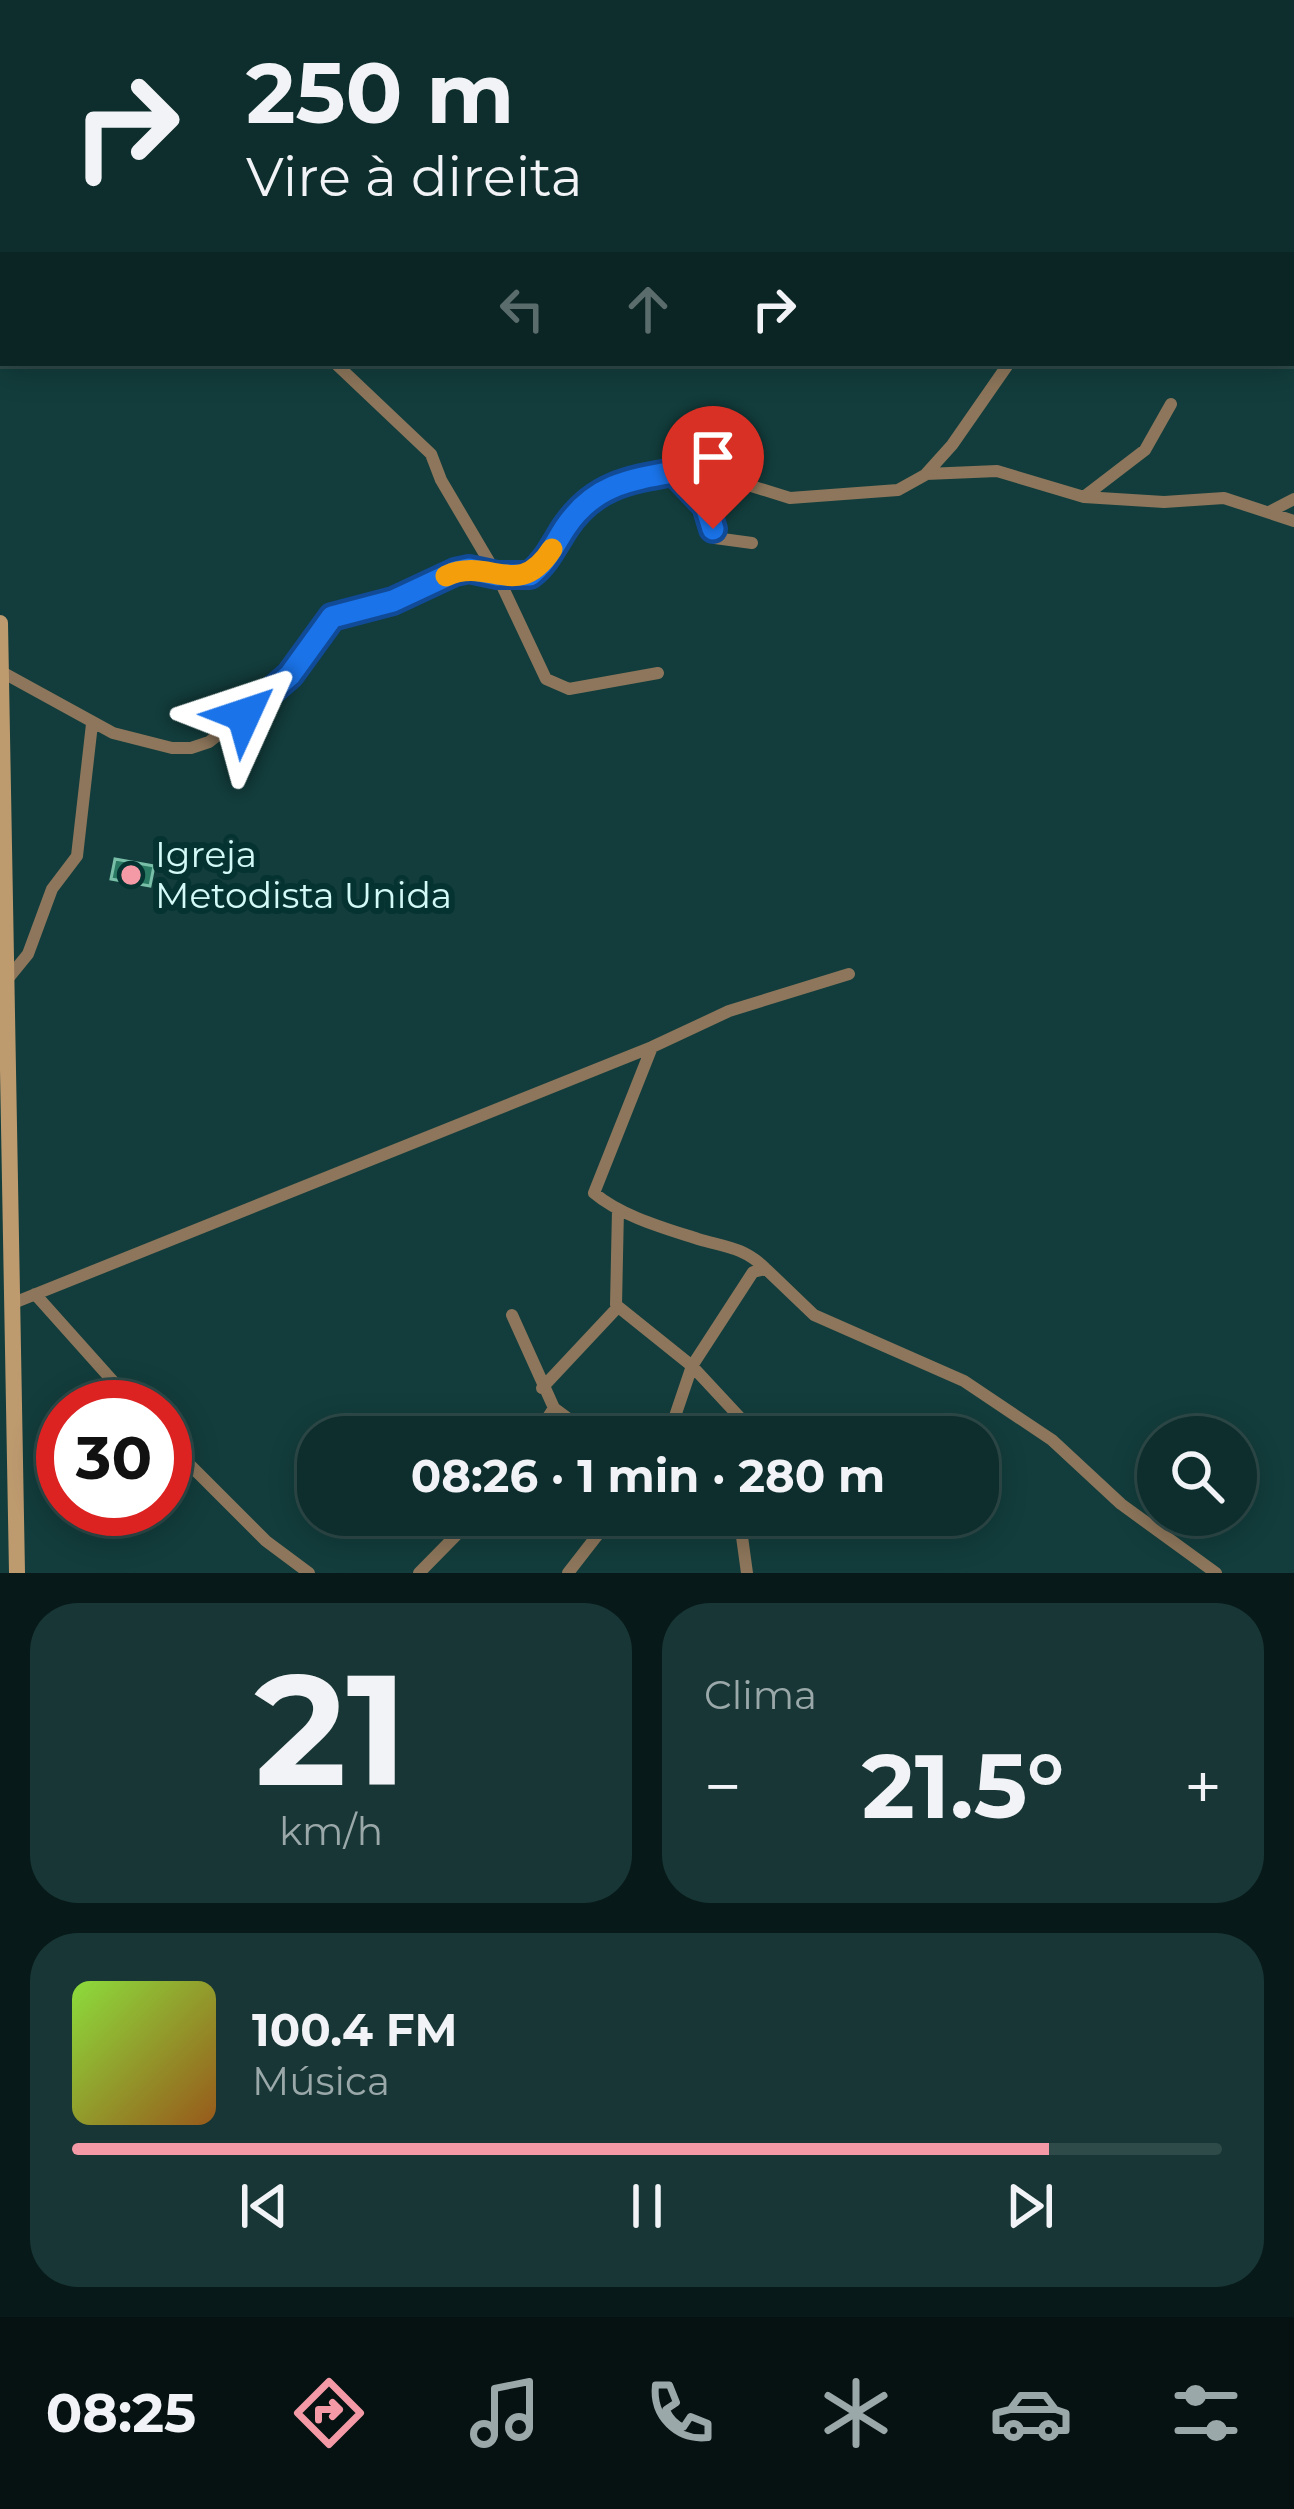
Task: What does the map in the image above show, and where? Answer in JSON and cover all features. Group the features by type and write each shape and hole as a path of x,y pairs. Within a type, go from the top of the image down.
{"street":[{"path":"337,366 430,454 497,575 546,680 582,688 658,673"},
{"path":"0,671 92,724 152,744 181,749 200,746 278,686 332,617 393,601 469,569 524,577 537,570 576,512 593,496 622,483 703,471 785,497 898,490 925,475 952,445 1007,366"},
{"path":"1084,497 1139,457 1171,404"},
{"path":"925,475 997,471 1084,497 1164,502 1224,498 1294,521"},
{"path":"674,472 706,506 715,538 752,542"},
{"path":"1269,512 1294,499"},
{"path":"0,623 3,1109 11,1304 7,1492 16,1573"},
{"path":"5,982 28,953 52,889 77,856 92,724"},
{"path":"11,1304 652,1047 729,1011 850,974"},
{"path":"652,1047 594,1190 597,1197 701,1240 741,1248 814,1315 964,1381 1052,1440 1121,1504 1216,1573"},
{"path":"542,1388 617,1308 618,1209"},
{"path":"675,1416 692,1366 753,1272 766,1269"},
{"path":"35,1294 112,1380"},
{"path":"617,1308 692,1366 738,1416"},
{"path":"512,1315 542,1388 564,1416"},
{"path":"549,1416 554,1408"},
{"path":"192,1467 266,1541 309,1573"},
{"path":"419,1573 455,1536"},
{"path":"568,1573 597,1536"},
{"path":"742,1536 748,1573"}],"building":[{"path":"115,859 154,866 150,886 111,879"}],"slow traffic":[{"path":"446,576 469,569 524,577 537,570 552,549"}],"place":[{"name":"Igreja Metodista Unida","path":"131,875"}],"route":[{"path":"244,715 290,675 332,617 393,601 469,569 530,575 583,503 622,483 674,472 706,506 713,529"}]}
